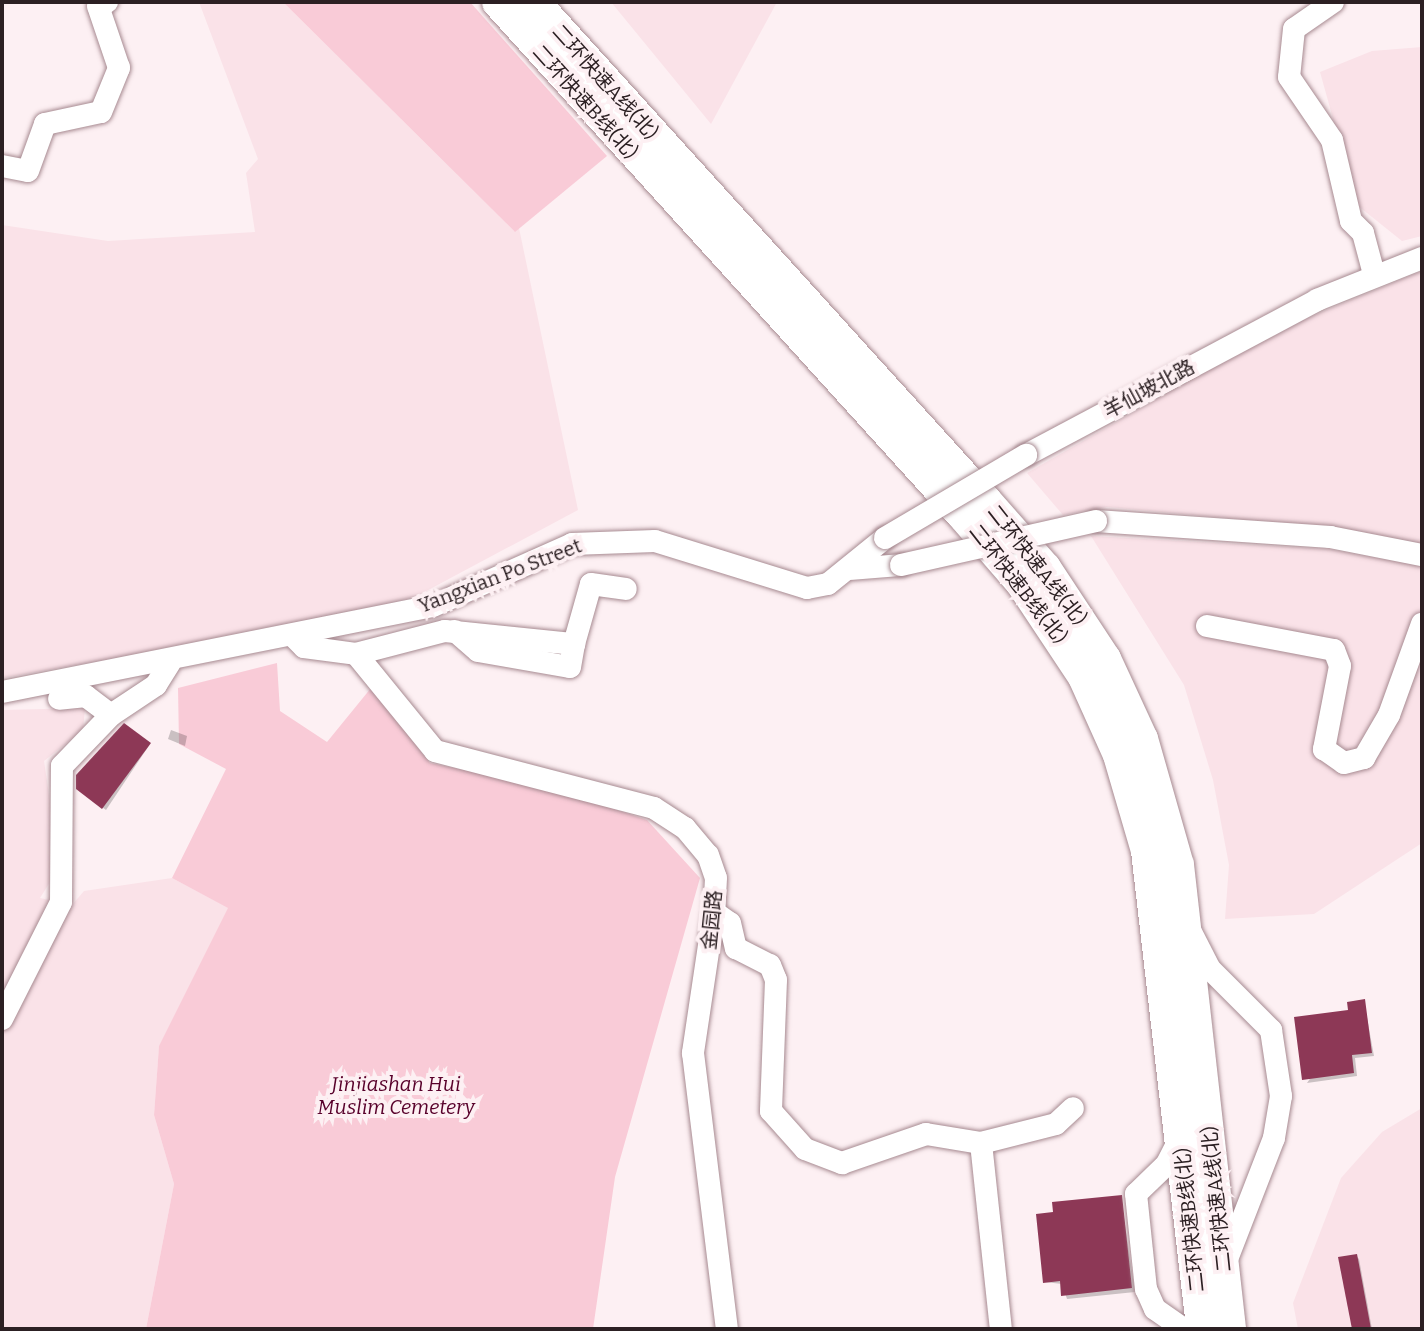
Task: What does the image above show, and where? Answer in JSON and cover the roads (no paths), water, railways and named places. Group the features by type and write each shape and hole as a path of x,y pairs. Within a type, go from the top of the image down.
{"highway":[{"name":"二环快速B线(北)","path":"498,2 962,514 1065,644 1119,755 1144,837 1181,1127 1202,1329"},
{"name":"二环快速A线(北)","path":"534,2 985,500 1084,622 1142,739 1187,925 1230,1329"}],"street":[{"path":"2,166 28,171 45,124 101,112 119,68 98,6 107,2"},
{"path":"1333,2 1294,29 1289,77 1332,140 1351,221 1363,233 1374,274"},
{"name":"羊仙坡北路","path":"885,538 1026,455 1374,274 1422,258"},
{"path":"851,569 901,565 1096,521 1330,537 1422,555"},
{"name":"Yangxian Po Street","path":"2,692 170,663 433,606 572,544 618,538 688,547 807,588 851,569 885,538"},
{"path":"294,637 304,647 356,654 455,631 478,651 570,667 591,584 626,589"},
{"path":"1207,626 1334,650 1340,666 1331,708 1328,757 1344,763 1364,758 1389,715 1422,624"},
{"name":"金园路","path":"356,654 435,751 628,800 685,828 716,878 714,912 693,1053 727,1329"},
{"path":"2,1019 10,991 61,902 62,766 111,715 156,685 170,663"},
{"path":"33,688 46,700 98,700 111,715"},
{"path":"714,912 730,923 736,948 770,965 776,980 771,1111 777,1126 805,1149 842,1163 926,1134 981,1143 1056,1124 1073,1108"},
{"path":"1187,925 1209,968 1271,1030 1281,1096 1274,1138 1224,1272"},
{"path":"1181,1127 1167,1164 1136,1194 1146,1289 1155,1309 1184,1329"},
{"path":"981,1143 1001,1329"}],"park label":[{"name":"Jinjiashan Hui Muslim Cemetery","path":"396,1096"}]}
